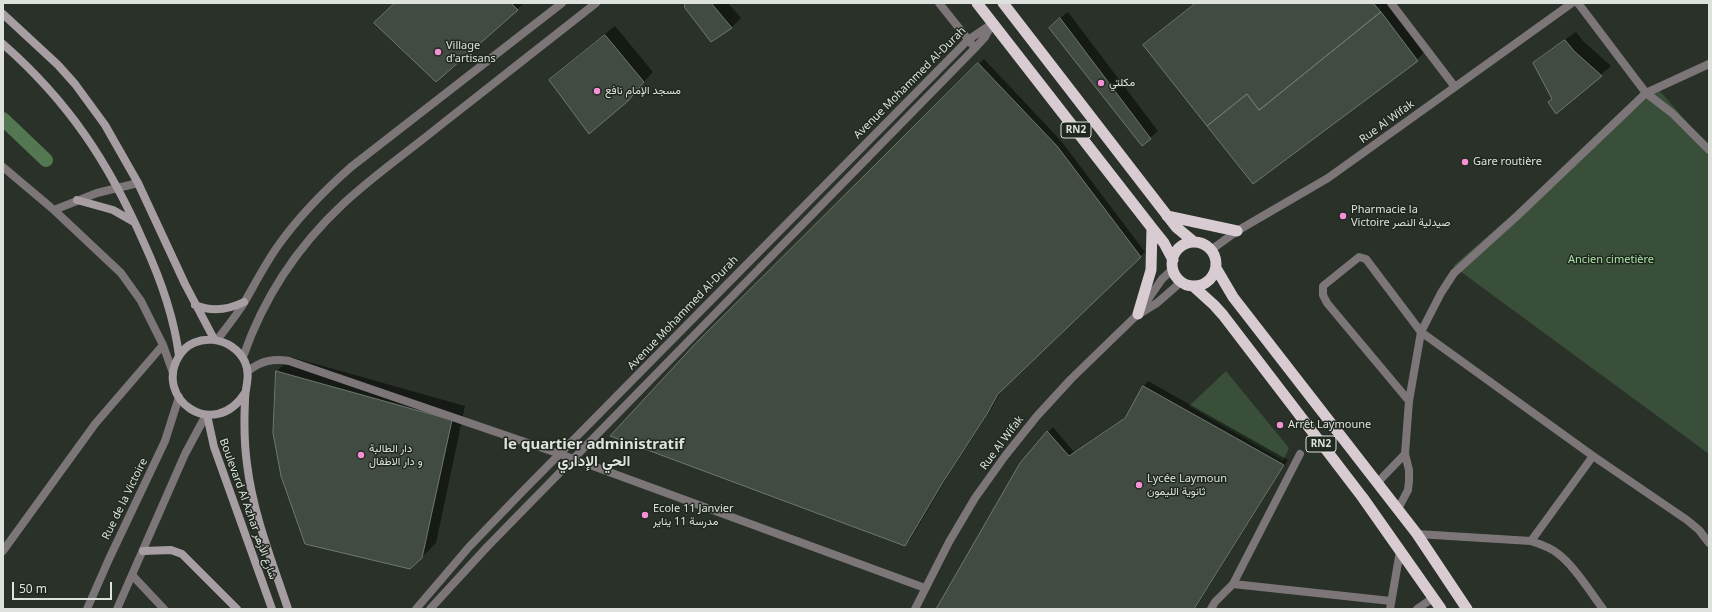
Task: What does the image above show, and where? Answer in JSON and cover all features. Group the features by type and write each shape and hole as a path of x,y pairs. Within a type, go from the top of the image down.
{"highway":[{"name":"RN2","path":"977,3 1164,243 1177,278 1180,282 1193,286 1223,315 1351,482 1440,609"},
{"name":"RN2","path":"1003,3 1180,232 1194,242 1206,246 1211,250 1216,262 1216,268 1233,297 1417,534 1467,609"},
{"path":"1168,216 1236,232"},
{"path":"1138,314 1151,270 1152,228"},
{"path":"1173,264 1180,247 1194,242"},
{"path":"1193,286 1205,283 1210,279 1216,268"}],"main road":[{"path":"3,14 49,56 75,84 105,125 138,183 195,305 215,340"},
{"path":"3,44 42,81 60,101 91,143 118,187 160,280 173,320 179,356"},
{"path":"77,200 113,210 135,222"},
{"path":"195,305 207,309 220,310 237,306 244,302"},
{"path":"207,339 215,340 232,346 242,357 248,371 247,386 240,401 229,410 217,414 206,415 190,409 179,398 174,386 173,373 179,356 188,346 207,339"},
{"name":"Boulevard Al Azhar شارع الأزهر","path":"245,393 245,441 251,488 260,526 288,609"},
{"name":"Boulevard Al Azhar شارع الأزهر","path":"206,415 214,448 272,609"},
{"path":"143,551 171,550 182,554 237,609"}],"street":[{"path":"215,340 244,302 266,264 296,222 332,184 351,167 562,3"},
{"path":"242,357 259,316 276,287 306,243 324,223 364,186 596,3"},
{"path":"939,3 975,48"},
{"path":"1391,3 1455,87"},
{"name":"Rue Al Wifak","path":"1211,250 1236,232 1328,178 1572,3"},
{"path":"1578,3 1646,93 1672,113 1709,150"},
{"name":"Avenue Mohammed Al-Durah","path":"416,609 470,547 862,146 968,40 993,23"},
{"name":"Avenue Mohammed Al-Durah","path":"430,609 487,547 637,392 975,48 993,23"},
{"path":"1398,509 1408,490 1410,481 1405,454 1409,401 1421,332 1440,293 1454,273 1517,216 1646,93 1709,64"},
{"path":"862,146 871,155"},
{"path":"3,167 54,210 121,273 141,301 163,345 173,373"},
{"path":"54,210 77,200 118,187 138,183"},
{"path":"1409,401 1327,303 1323,295 1323,286 1358,256 1362,257 1421,332 1593,456 1687,520 1699,530 1709,543"},
{"name":"Rue Al Wifak","path":"915,609 964,517 1005,456 1036,416 1071,378 1138,314 1173,264"},
{"name":"Rue Al Wifak","path":"1138,314 1157,303 1180,282"},
{"path":"3,551 95,424 163,345"},
{"path":"248,371 263,362 272,360 289,361 560,454 925,588"},
{"name":"Rue de la Victoire","path":"87,609 165,441 179,398"},
{"path":"117,609 185,454 206,415"},
{"path":"1211,609 1215,602 1233,584 1300,454"},
{"path":"1377,484 1405,454"},
{"path":"1531,541 1593,456"},
{"path":"1417,534 1531,541 1557,553 1565,560 1603,609"},
{"path":"1233,584 1391,605 1400,551"},
{"path":"132,575 164,609"},
{"path":"1417,609 1433,598"}],"green space":[{"name":"Ancien cimetière","path":"1658,89 1709,147 1709,454 1453,266"},
{"path":"1226,371 1289,448 1283,461 1189,406"}],"building":[{"name":"Village d'artisans","path":"395,3 511,3 518,10 436,82 374,23"},
{"path":"685,3 711,3 732,28 711,42 685,8"},
{"path":"1196,3 1373,3 1381,12 1259,110 1247,94 1207,126 1143,45"},
{"path":"1381,12 1418,61 1253,184 1207,126 1247,94 1259,110"},
{"name":"مكلتي","path":"1060,18 1151,139 1142,146 1049,28"},
{"name":"مسجد الإمام نافع","path":"605,35 644,82 628,101 589,134 549,80"},
{"path":"1565,40 1574,51 1602,76 1556,114 1548,102 1552,99 1533,63"},
{"path":"978,63 1057,146 1141,257 998,394 905,546 610,436 695,344"},
{"name":"دار الطالبة و دار الاطفال","path":"276,371 452,420 422,558 410,569 305,544 281,476 273,433"},
{"name":"Lycée Laymoun ثانوية الليمون","path":"1143,386 1284,465 1194,609 936,609 1020,463 1047,431 1069,456 1125,418"}],"waterway":[{"path":"3,119 46,160"}],"place":[{"name":"Village d'artisans","path":"438,52"},
{"name":"مكلتي","path":"1101,83"},
{"name":"مسجد الإمام نافع","path":"597,91"},
{"name":"Gare routière","path":"1465,162"},
{"name":"Pharmacie la Victoire صيدلية النصر","path":"1343,216"},
{"name":"Arrêt Laymoune","path":"1280,425"},
{"name":"دار الطالبة و دار الاطفال","path":"361,455"},
{"name":"Lycée Laymoun ثانوية الليمون","path":"1139,485"},
{"name":"Ecole 11 Janvier مدرسة 11 يناير","path":"645,515"}],"district":[{"name":"le quartier administratif الحي الإداري","path":"594,454"}]}
